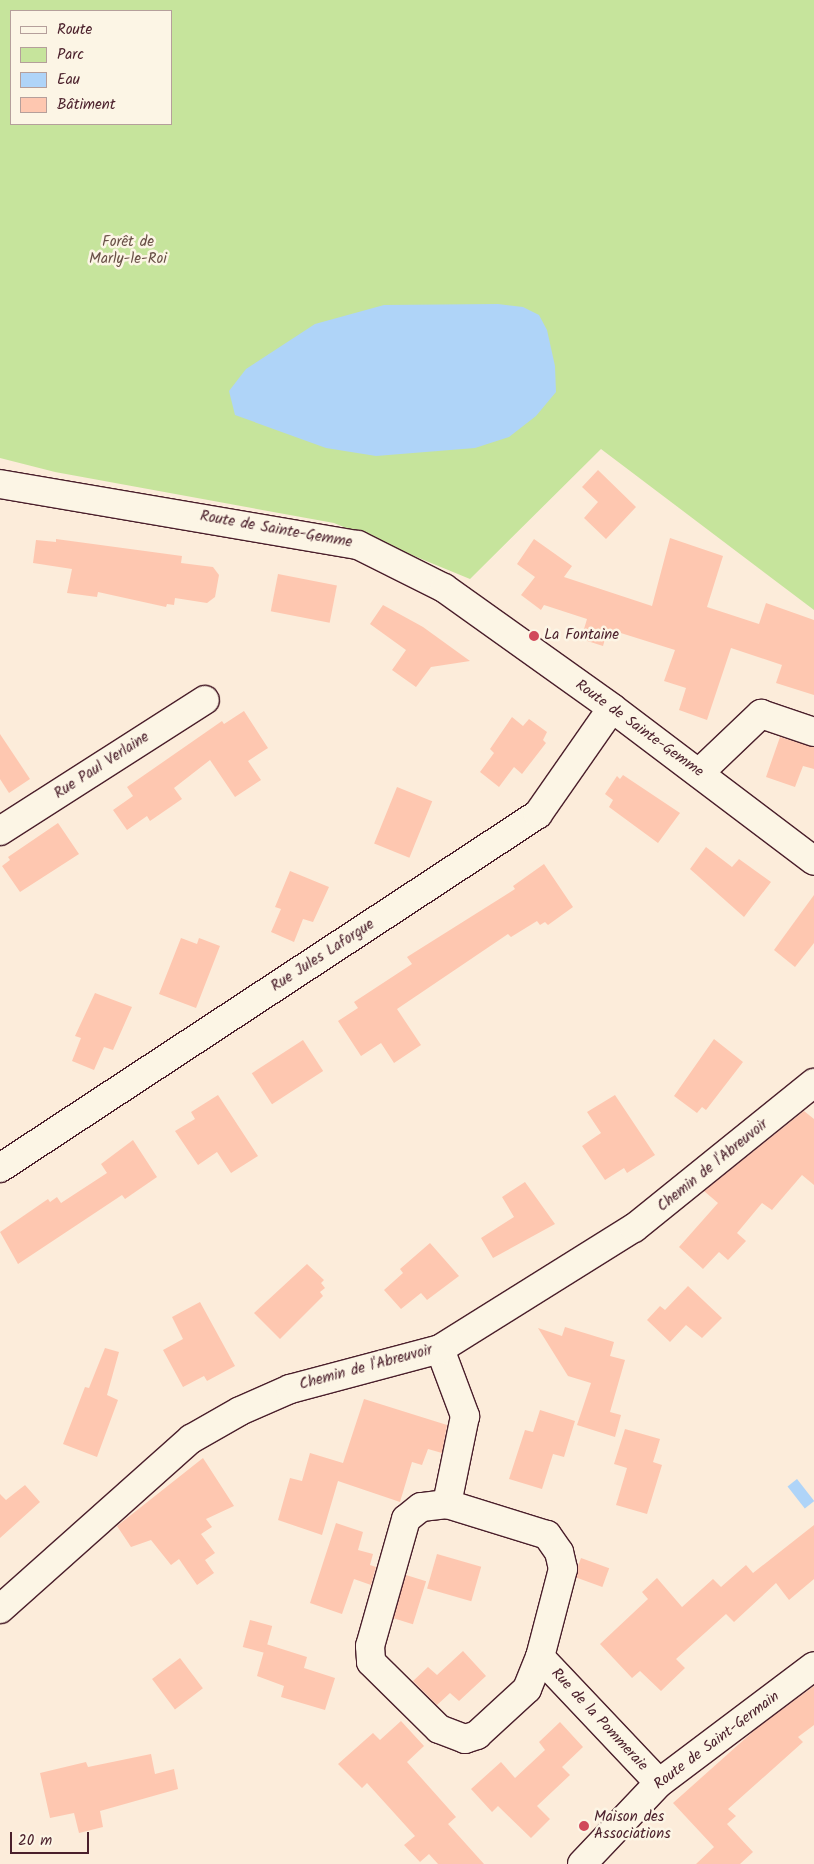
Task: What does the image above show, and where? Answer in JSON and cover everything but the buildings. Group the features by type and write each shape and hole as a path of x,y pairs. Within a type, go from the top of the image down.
{"street":[{"name":"Route de Sainte-Gemme","path":"0,484 358,544 433,580 612,708 814,861"},
{"name":"Rue Paul Verlaine","path":"0,831 205,700"},
{"name":"Rue Jules Laforgue","path":"0,1168 538,814 612,708"},
{"path":"699,773 761,714 814,732"},
{"name":"Chemin de l'Abreuvoir","path":"0,1609 191,1439 240,1411 290,1389 440,1348 634,1228 814,1083"},
{"path":"440,1348 465,1416 447,1504"},
{"name":"Rue de la Pommeraie","path":"447,1504 547,1535 559,1552 563,1569 540,1658 527,1689 476,1735 465,1739 439,1729 372,1662 370,1646 406,1519 421,1506 447,1504"},
{"name":"Rue de la Pommeraie","path":"540,1658 659,1782"},
{"name":"Route de Saint-Germain","path":"582,1864 659,1782 814,1666"}],"green space":[{"name":"Forêt de Marly-le-Roi","path":"0,0 814,0 814,610 601,449 470,579 334,523 55,472 0,458"}],"water":[{"path":"498,304 523,307 539,315 547,330 555,366 556,392 536,416 509,437 475,448 376,456 326,448 235,415 229,391 246,369 315,324 384,305"},
{"path":"797,1479 814,1501 805,1508 788,1486"}],"place":[{"name":"La Fontaine","path":"534,636"},
{"name":"Maison des Associations","path":"584,1826"}]}
